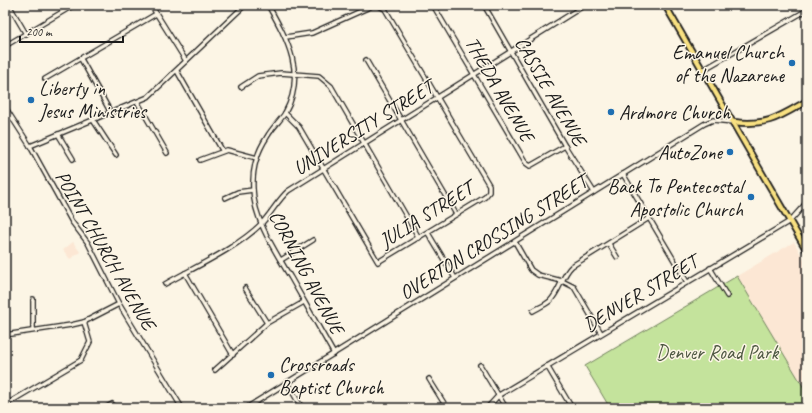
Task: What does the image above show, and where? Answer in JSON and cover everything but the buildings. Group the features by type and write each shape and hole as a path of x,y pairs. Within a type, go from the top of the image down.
{"main road":[{"path":"665,5 734,122 807,251"},
{"name":"OVERTON CROSSING STREET","path":"734,122 752,124 766,122 807,101"}],"street":[{"path":"9,5 26,34"},
{"path":"5,46 74,5"},
{"path":"151,5 186,61"},
{"path":"30,146 138,103 148,97 245,5"},
{"name":"CORNING AVENUE","path":"268,5 286,37 294,62 295,75 291,100 285,113 266,138 257,158 253,174 255,205 262,224 281,260 334,354"},
{"name":"THEDA AVENUE","path":"433,5 530,166 565,146"},
{"name":"CASSIE AVENUE","path":"484,5 565,146 594,192"},
{"name":"UNIVERSITY STREET","path":"165,284 240,241 262,224 278,200 288,191 586,5"},
{"path":"286,37 312,32 372,6 380,6 384,9 437,97"},
{"path":"703,70 807,10"},
{"path":"45,79 156,14"},
{"path":"81,59 111,113"},
{"path":"366,60 456,214"},
{"path":"177,71 222,150"},
{"path":"241,87 258,76 281,73 319,76 331,86 419,238"},
{"name":"JULIA STREET","path":"324,169 378,262 428,233 484,197 489,192 489,185 437,97"},
{"path":"138,103 167,153"},
{"name":"POINT CHURCH AVENUE","path":"5,107 30,146 72,222 88,243 119,304 182,408"},
{"path":"285,113 299,127 324,169"},
{"path":"93,120 116,155"},
{"name":"OVERTON CROSSING STREET","path":"246,408 707,122 720,120 734,122"},
{"path":"58,134 73,159"},
{"path":"200,160 222,150 237,151 257,158"},
{"path":"623,174 687,282"},
{"path":"225,198 238,192 253,190"},
{"name":"DENVER STREET","path":"487,408 499,395 790,221 807,202"},
{"path":"533,311 550,300 562,281 565,272 572,266 648,218"},
{"path":"428,233 455,278"},
{"path":"281,260 313,240"},
{"path":"515,242 531,270 538,275 562,281 574,287 601,333"},
{"path":"609,244 617,257"},
{"path":"710,268 727,296"},
{"path":"185,273 233,355"},
{"path":"245,288 267,323"},
{"path":"33,299 33,330"},
{"path":"215,370 267,323 304,302"},
{"path":"5,335 84,322 119,304"},
{"path":"5,405 81,360 90,342 84,322"},
{"path":"480,365 506,408"},
{"path":"547,366 572,408"},
{"path":"429,379 447,408"},
{"path":"287,383 302,408"},
{"path":"105,408 112,404 114,408"}],"shaded area":[{"path":"73,242 80,252 70,259 63,250"},
{"path":"794,242 807,265 807,393 737,276"}],"green space":[{"name":"Denver Road Park","path":"737,276 807,393 807,408 610,408 585,366"}],"place":[{"name":"Emanuel Church of the Nazarene","path":"792,63"},
{"name":"Liberty in Jesus Ministries","path":"31,100"},
{"name":"Ardmore Church","path":"611,112"},
{"name":"AutoZone","path":"730,152"},
{"name":"Back To Pentecostal Apostolic Church","path":"751,197"},
{"name":"Crossroads Baptist Church","path":"271,375"}]}
